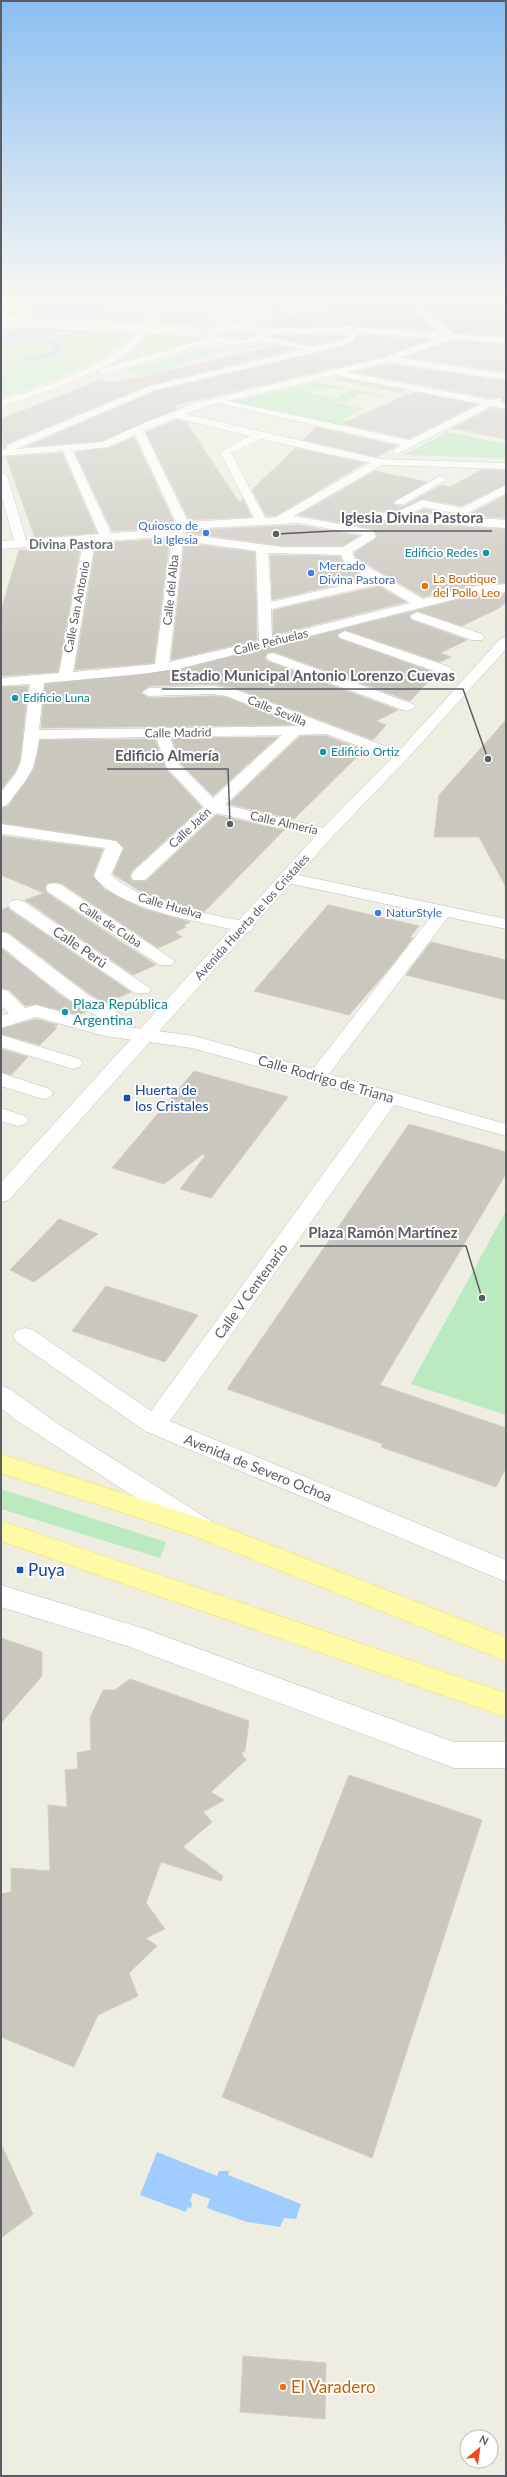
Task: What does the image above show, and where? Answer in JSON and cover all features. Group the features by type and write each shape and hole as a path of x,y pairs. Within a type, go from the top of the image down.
{"main road":[{"path":"1,1463 203,1529 506,1649"},
{"path":"1,1530 506,1705"}],"street":[{"path":"1,452 84,416"},
{"path":"104,445 171,416"},
{"path":"181,416 259,436 380,462 440,479 354,529"},
{"path":"280,416 411,444"},
{"path":"279,520 411,444 466,416"},
{"path":"138,430 180,532"},
{"path":"259,436 226,452 261,521"},
{"path":"1,452 67,449 104,445 146,447"},
{"path":"67,449 106,536"},
{"path":"380,462 506,466"},
{"path":"1,475 21,543"},
{"path":"506,488 464,512 422,502 403,513 407,516 506,525"},
{"path":"377,516 506,525"},
{"path":"2,548 21,543 180,532 261,521 299,519 354,529 369,533 370,536 346,551 317,551 262,549 180,532"},
{"name":"Calle del Alba","path":"162,667 180,532"},
{"name":"Calle San Antonio","path":"65,677 90,538"},
{"path":"262,549 266,643"},
{"path":"346,551 349,561 381,580 418,609 477,637"},
{"path":"265,608 381,580"},
{"name":"Calle Peñuelas","path":"1,682 37,680 162,667 418,609 491,588 506,589"},
{"path":"346,635 445,670"},
{"name":"Avenida Huerta de los Cristales","path":"1,1195 144,1036 290,878 328,834 401,757 506,641"},
{"path":"273,657 408,707"},
{"path":"1,802 23,774 29,762 37,680"},
{"name":"Calle Sevilla","path":"149,692 213,690 229,692 324,730 401,757"},
{"name":"Calle Madrid","path":"32,735 162,734 324,730"},
{"name":"Calle Jaén","path":"139,876 295,731"},
{"path":"162,734 172,765 213,807"},
{"name":"Calle Almería","path":"213,807 328,834"},
{"name":"Calle Huelva","path":"1,829 110,844 115,848 102,876 119,888 143,901 245,927"},
{"path":"290,878 506,924"},
{"name":"Calle de Cuba","path":"54,888 166,961"},
{"name":"Calle Perú","path":"17,905 142,989"},
{"path":"317,1077 444,911"},
{"path":"1,938 80,998 115,1020"},
{"path":"1,995 21,1015"},
{"name":"Calle Rodrigo de Triana","path":"1,1022 36,1011 105,1030 194,1042 506,1130"},
{"path":"1,1041 73,1063"},
{"path":"1,1080 43,1093"},
{"name":"Calle V Centenario","path":"154,1425 389,1097"},
{"name":"Avenida de Severo Ochoa","path":"25,1336 154,1425 506,1571"},
{"path":"1,1395 38,1424 78,1451 162,1500 203,1529"},
{"path":"1,1596 132,1636 454,1755 506,1755"}],"green space":[{"path":"302,416 350,416 343,419 348,420 337,426 299,417"},
{"path":"439,416 457,416 408,441 394,438"},
{"path":"448,432 506,444 506,458 403,455"},
{"path":"506,1211 506,1415 411,1384"},
{"path":"1,1489 166,1542 160,1558 1,1509"}],"water":[{"path":"157,2152 217,2176 219,2171 229,2171 228,2175 301,2204 296,2219 284,2218 280,2227 247,2222 207,2208 210,2199 193,2193 190,2201 192,2203 191,2208 188,2207 186,2212 140,2195"}],"building":[{"path":"10,416 75,416 6,444 6,448 3,448 1,419"},
{"path":"98,416 162,416 102,441 25,447"},
{"path":"360,416 454,416 409,438 341,424"},
{"path":"477,416 506,416 506,439 452,428"},
{"path":"176,420 186,422 239,502 243,499 252,517 189,520 146,432"},
{"path":"316,427 397,446 377,457 303,440"},
{"path":"134,437 176,526 175,528 112,531 75,452 108,448"},
{"path":"295,448 365,463 276,516 266,516 252,490"},
{"path":"62,453 97,533 35,538 6,457"},
{"path":"481,470 506,470 506,484 462,506 422,499 397,512 377,511 370,516 377,522 506,529 506,583 476,585 423,597 356,558 354,553 377,537 373,529 298,515 375,471 427,482 393,502 396,506 404,506 441,485 450,487"},
{"path":"506,495 506,518 466,516"},
{"path":"424,509 455,515 418,512"},
{"path":"299,525 359,536 343,546 283,546 187,533 189,530"},
{"path":"170,538 154,663 75,670 96,543"},
{"path":"184,543 255,552 257,640 171,660"},
{"path":"81,545 58,672 1,676 1,610 19,550 40,550 39,548"},
{"name":"Mercado Divina Pastora","path":"270,555 340,556 344,565 366,578 272,600"},
{"path":"379,586 406,602 273,635 273,610"},
{"path":"506,594 506,602 499,608 462,626 417,611 409,615 412,620 467,640 440,653 451,657 440,662 345,630 337,634 340,639 436,673 410,701 274,652 267,653 265,658 267,661 398,710 376,721 386,725 373,740 235,688 213,684 149,686 141,693 149,698 226,697 297,725 41,728 45,684 182,669 476,595"},
{"path":"28,686 20,761 15,772 1,790 1,687"},
{"path":"506,720 506,887 479,837 434,837 439,795"},
{"path":"300,736 326,736 364,750 294,819 228,804"},
{"path":"278,737 213,796 180,763 172,738"},
{"path":"155,739 166,769 202,807 132,871 130,875 132,881 146,881 216,815 284,830 204,912 143,893 113,874 124,848 116,840 1,823 1,808 8,806 34,769 40,740"},
{"path":"1,836 103,849 93,875 104,889 141,908 190,922 184,925 186,927 175,932 182,937 158,948 61,883 47,883 45,889 47,893 156,965 133,975 25,900 44,893 1,875"},
{"path":"328,905 419,926 410,937 413,938 388,970 349,1015 254,991"},
{"path":"8,907 10,910 131,992 105,1003 88,993 8,932 1,931 1,910"},
{"path":"431,942 506,960 506,1000 406,975"},
{"path":"1,948 59,994 86,1012 79,1015 36,1004 25,1006 9,990 1,988"},
{"path":"36,1019 58,1025 53,1027 57,1028 40,1045 1,1034 1,1029"},
{"path":"1,1049 28,1057 11,1075 1,1072"},
{"path":"194,1071 288,1097 211,1198 180,1189 205,1156 203,1154 164,1184 112,1168"},
{"path":"409,1124 506,1152 506,1174 380,1385 506,1428 506,1468 496,1487 381,1447 383,1444 227,1389"},
{"path":"59,1219 98,1234 34,1282 10,1270"},
{"path":"106,1286 198,1315 165,1362 72,1331"},
{"path":"1,1638 42,1652 42,1676 1,1723"},
{"path":"130,1679 249,1721 245,1751 241,1753 246,1760 211,1792 224,1800 203,1812 212,1822 183,1847 223,1876 221,1881 161,1862 146,1903 165,1929 146,1938 157,1946 129,1973 138,1996 98,2015 74,2067 1,2037 1,1894 11,1892 11,1868 50,1871 48,1805 67,1807 65,1770 78,1769 77,1753 91,1750 90,1718 103,1690 115,1690"},
{"path":"349,1775 482,1820 372,2158 222,2097"},
{"path":"1,2144 33,2214 1,2238"},
{"name":"El Varadero","path":"243,2356 326,2363 325,2419 240,2412"}],"place":[{"name":"Quiosco de la Iglesia","path":"206,533"},
{"name":"Iglesia Divina Pastora","path":"276,534"},
{"name":"Edificio Redes","path":"486,553"},
{"name":"Mercado Divina Pastora","path":"311,573"},
{"name":"La Boutique del Pollo Leo","path":"425,586"},
{"name":"Edificio Luna","path":"15,698"},
{"name":"Edificio Ortiz","path":"323,752"},
{"name":"Estadio Municipal Antonio Lorenzo Cuevas","path":"488,759"},
{"name":"Edificio Almería","path":"230,824"},
{"name":"NaturStyle","path":"378,913"},
{"name":"Plaza República Argentina","path":"65,1012"},
{"name":"Huerta de los Cristales","path":"127,1098"},
{"name":"Plaza Ramón Martínez","path":"482,1298"},
{"name":"Puya","path":"20,1570"},
{"name":"El Varadero","path":"283,2387"}],"district":[{"name":"Divina Pastora","path":"71,544"}]}
